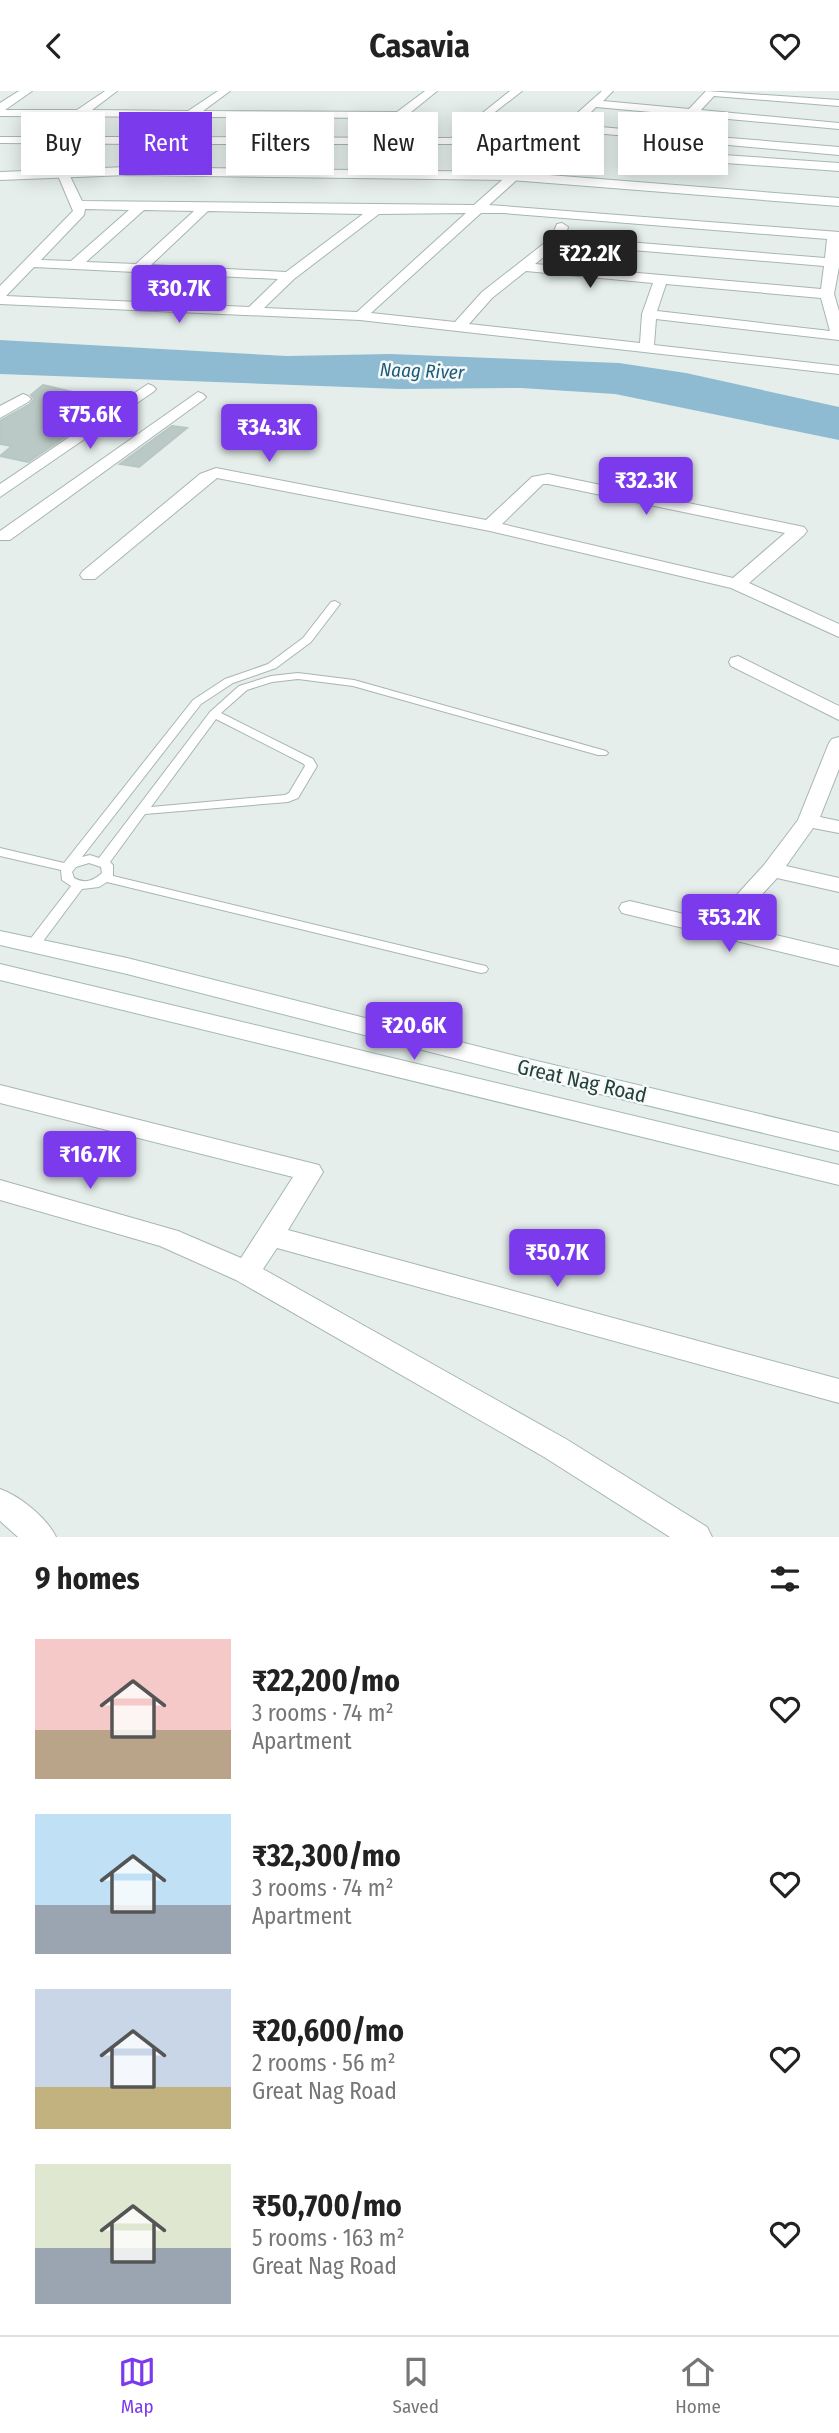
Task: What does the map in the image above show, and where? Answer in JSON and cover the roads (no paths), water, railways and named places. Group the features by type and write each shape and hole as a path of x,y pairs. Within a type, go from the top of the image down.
{"street":[{"path":"0,111 27,91"},
{"path":"81,112 112,91"},
{"path":"194,112 225,91"},
{"path":"405,112 432,91"},
{"path":"438,141 454,141 517,91"},
{"path":"585,112 608,91"},
{"path":"695,112 712,92 839,103"},
{"path":"595,104 673,112"},
{"path":"0,111 40,112"},
{"path":"212,113 348,114"},
{"path":"728,117 839,127"},
{"path":"0,140 119,140"},
{"path":"212,140 348,141"},
{"path":"728,142 839,151"},
{"path":"728,159 839,167"},
{"path":"0,170 119,168"},
{"path":"212,169 452,173"},
{"path":"0,176 21,175"},
{"path":"0,294 80,212 65,175"},
{"path":"360,316 513,175"},
{"path":"526,175 839,202"},
{"path":"529,175 839,195"},
{"path":"77,205 476,211 503,209 836,236 834,263 827,294 839,336 649,314"},
{"path":"74,265 141,206"},
{"path":"139,268 205,207"},
{"path":"253,311 289,276 376,210"},
{"path":"459,327 487,295 557,240 567,214"},
{"path":"557,240 834,263"},
{"path":"30,263 289,276"},
{"path":"523,267 827,294"},
{"path":"647,347 649,314 661,278"},
{"path":"0,300 360,316 839,370"},
{"path":"0,492 148,389"},
{"path":"1,537 198,397"},
{"path":"0,413 23,398"},
{"path":"89,575 206,477 216,473 490,526 737,585 839,631"},
{"path":"490,526 538,480 548,479 798,531 737,585"},
{"path":"738,662 839,714"},
{"path":"718,929 772,870 808,821 839,743"},
{"path":"808,821 839,827"},
{"path":"772,870 839,885"},
{"path":"630,908 839,958"},
{"name":"Great Nag Road","path":"0,938 839,1142"},
{"name":"Great Nag Road","path":"0,972 839,1175"},
{"path":"0,1094 310,1172 246,1272"},
{"path":"0,1190 168,1238 246,1272 555,1448 696,1537"},
{"path":"271,1235 839,1391"},
{"path":"0,1502 40,1537"}],"lane":[{"path":"0,852 68,868 83,859 103,862 109,869 105,878 93,885 79,885 66,877 68,868 197,702 229,681 272,666 307,640 335,604"},
{"path":"103,862 214,714 243,688 271,679 298,677 354,683 602,753"},
{"path":"142,811 288,798 294,795 311,766 309,762 214,714"},
{"path":"105,878 481,969"},
{"path":"33,945 79,885"}],"water":[{"name":"Naag River","path":"0,340 287,356 390,354 619,363 686,373 839,407 839,440 615,394 521,388 400,389 0,374"}]}
